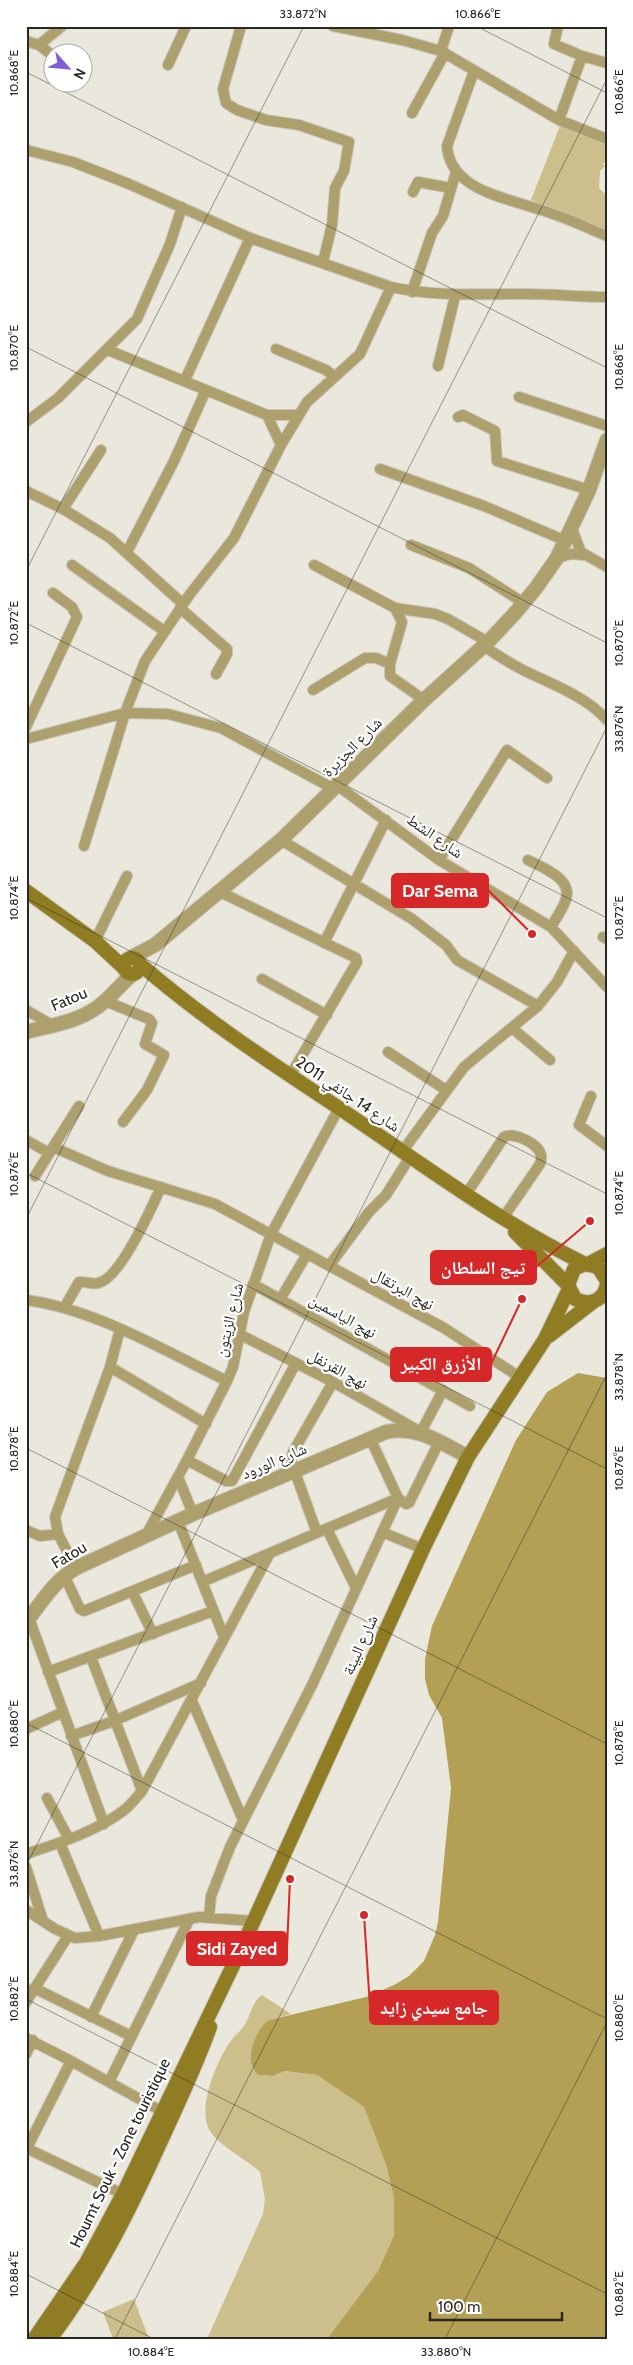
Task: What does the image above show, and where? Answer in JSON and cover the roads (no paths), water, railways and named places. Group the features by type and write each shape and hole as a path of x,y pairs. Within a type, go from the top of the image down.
{"main road":[{"name":"شارع 14 جانفي 2011","path":"26,891 290,1076 406,1154 503,1218 586,1264"},
{"name":"شارع 14 جانفي 2011","path":"503,1218 568,1287"},
{"path":"586,1264 603,1271 607,1281 604,1294 593,1302 581,1302 571,1294 568,1287 574,1269 607,1254"},
{"name":"شارع البيئة","path":"227,1976 423,1548 468,1457 518,1376 545,1339 568,1287"},
{"name":"شارع البيئة","path":"545,1339 593,1302"},
{"path":"50,2339 99,2268 128,2196 199,2056 227,1976"},
{"name":"Houmt Souk - Zone touristique","path":"34,2339 86,2263 128,2196 161,2111 227,1976"}],"street":[{"path":"39,45 62,26"},
{"path":"168,65 186,26"},
{"path":"241,26 223,88 223,98 226,103 237,110 273,123 299,125 349,142 344,171 335,188 332,225 323,262"},
{"path":"333,26 402,40 443,52 559,120 607,139"},
{"path":"412,113 443,52 449,26"},
{"path":"558,26 554,44 582,56 607,63"},
{"path":"26,41 42,47"},
{"path":"559,120 582,56"},
{"path":"474,71 447,146 447,154 456,172 468,183 480,189 555,214 607,236"},
{"path":"26,150 73,162 182,207 250,238 391,287 412,292 456,296 539,294 607,297"},
{"path":"412,292 432,233 443,216 456,172"},
{"path":"413,192 416,185 421,182 451,188"},
{"path":"26,422 36,416 131,327 145,306 170,244 182,207"},
{"path":"185,380 250,238"},
{"path":"84,846 125,713 145,660 181,606 234,538 281,445 312,396 360,354 391,287"},
{"path":"438,366 456,296"},
{"path":"276,349 326,370 334,377"},
{"path":"108,350 267,415 299,415"},
{"path":"127,552 174,461 206,390"},
{"path":"519,397 607,426"},
{"path":"26,411 36,416"},
{"path":"458,417 463,414 495,431 497,461 589,490"},
{"path":"267,415 281,445"},
{"name":"شارع الجزيرة","path":"132,966 218,891 281,840 424,700 485,644 524,603 557,558 569,535 589,490 607,440"},
{"path":"63,509 101,450"},
{"path":"380,469 569,535 584,555"},
{"path":"26,491 63,509 103,533 127,552 227,649 227,654 216,674"},
{"path":"411,545 463,565 524,603"},
{"path":"557,558 571,554 584,555 607,567"},
{"path":"72,565 164,631"},
{"path":"314,565 394,608 436,614 448,619 520,669 593,706 607,720"},
{"path":"26,727 77,617 72,607 53,594"},
{"path":"394,608 402,622 390,664 390,676 424,700"},
{"path":"313,690 364,658 376,658 390,664"},
{"name":"شارع الشط","path":"26,739 125,713 168,714 221,728 336,787 386,820 439,860 551,927 607,987"},
{"path":"439,860 507,750 547,778"},
{"path":"324,943 386,820"},
{"path":"281,840 412,918 446,945 457,960 538,1006"},
{"path":"528,860 555,874 567,892 567,899 551,927"},
{"path":"96,941 127,876"},
{"path":"218,891 354,957 357,962 290,1076"},
{"path":"329,1266 366,1216 386,1195 406,1154 446,1090 469,1062 538,1006 557,982 574,950"},
{"name":"Fatou","path":"26,1032 79,1017 105,1001 132,966"},
{"path":"262,979 327,1015"},
{"path":"105,1001 149,1019 152,1023 145,1044 164,1055 147,1090 123,1122"},
{"path":"26,1010 52,1025"},
{"path":"512,1028 550,1060"},
{"path":"388,1052 446,1090"},
{"path":"591,1096 579,1125 607,1146"},
{"path":"35,1176 79,1106"},
{"name":"شارع الزيتون","path":"145,1537 206,1424 233,1367 239,1334 253,1284 271,1234 339,1108"},
{"path":"467,1193 504,1137 509,1134 515,1135 537,1148 541,1155 540,1164 503,1218"},
{"name":"نهج البرتقال","path":"26,1140 108,1171 215,1204 444,1328 518,1376"},
{"path":"64,1308 79,1282 97,1284 103,1281 118,1265 136,1240 161,1188"},
{"path":"281,1298 307,1254"},
{"name":"نهج الياسمين","path":"253,1284 281,1298 470,1406"},
{"path":"26,1300 64,1308 120,1329 227,1380"},
{"path":"120,1329 110,1366 55,1517 58,1534 83,1611 196,1565"},
{"name":"نهج القرنفل","path":"239,1334 333,1382 421,1432"},
{"path":"187,1460 226,1481 232,1481 296,1363"},
{"path":"110,1366 206,1424"},
{"path":"317,1533 293,1473 291,1460 293,1452 333,1382"},
{"path":"443,1390 421,1432 468,1457"},
{"name":"شارع الورود","path":"145,1537 370,1438 394,1430 421,1432"},
{"path":"370,1438 398,1498 406,1504 409,1503 439,1442"},
{"path":"178,1477 194,1514"},
{"path":"202,1582 398,1498"},
{"path":"209,1917 211,1896 216,1881 243,1820 313,1683 398,1498"},
{"path":"178,1521 224,1637"},
{"path":"327,1529 356,1588"},
{"path":"26,1530 40,1536 58,1534"},
{"path":"382,1532 423,1548"},
{"name":"Fatou","path":"28,1620 70,1571 145,1537"},
{"path":"26,1854 64,1841 104,1824 124,1811 142,1791 270,1553"},
{"path":"132,1591 153,1634"},
{"path":"48,1672 213,1611"},
{"path":"28,1620 104,1824"},
{"path":"91,1657 142,1791"},
{"path":"71,1736 114,1721 201,1683"},
{"path":"192,1701 243,1820"},
{"path":"26,1729 63,1712"},
{"path":"47,1798 99,1936"},
{"path":"26,1867 42,1921"},
{"path":"26,1910 68,1936 82,1938 209,1917 253,1920"},
{"path":"109,2082 188,1920"},
{"path":"91,2017 134,1930"},
{"path":"26,2002 68,1936"},
{"path":"34,1988 131,2036"},
{"path":"26,2054 30,2039 161,2111"},
{"path":"72,2061 27,2148 128,2196"}],"place":[{"name":"Dar Sema","path":"532,934"},
{"name":"تيج السلطان","path":"590,1221"},
{"name":"الأزرق الكبير","path":"522,1299"},
{"name":"Sidi Zayed","path":"290,1879"},
{"name":"جامع سيدي زايد","path":"364,1915"}]}
